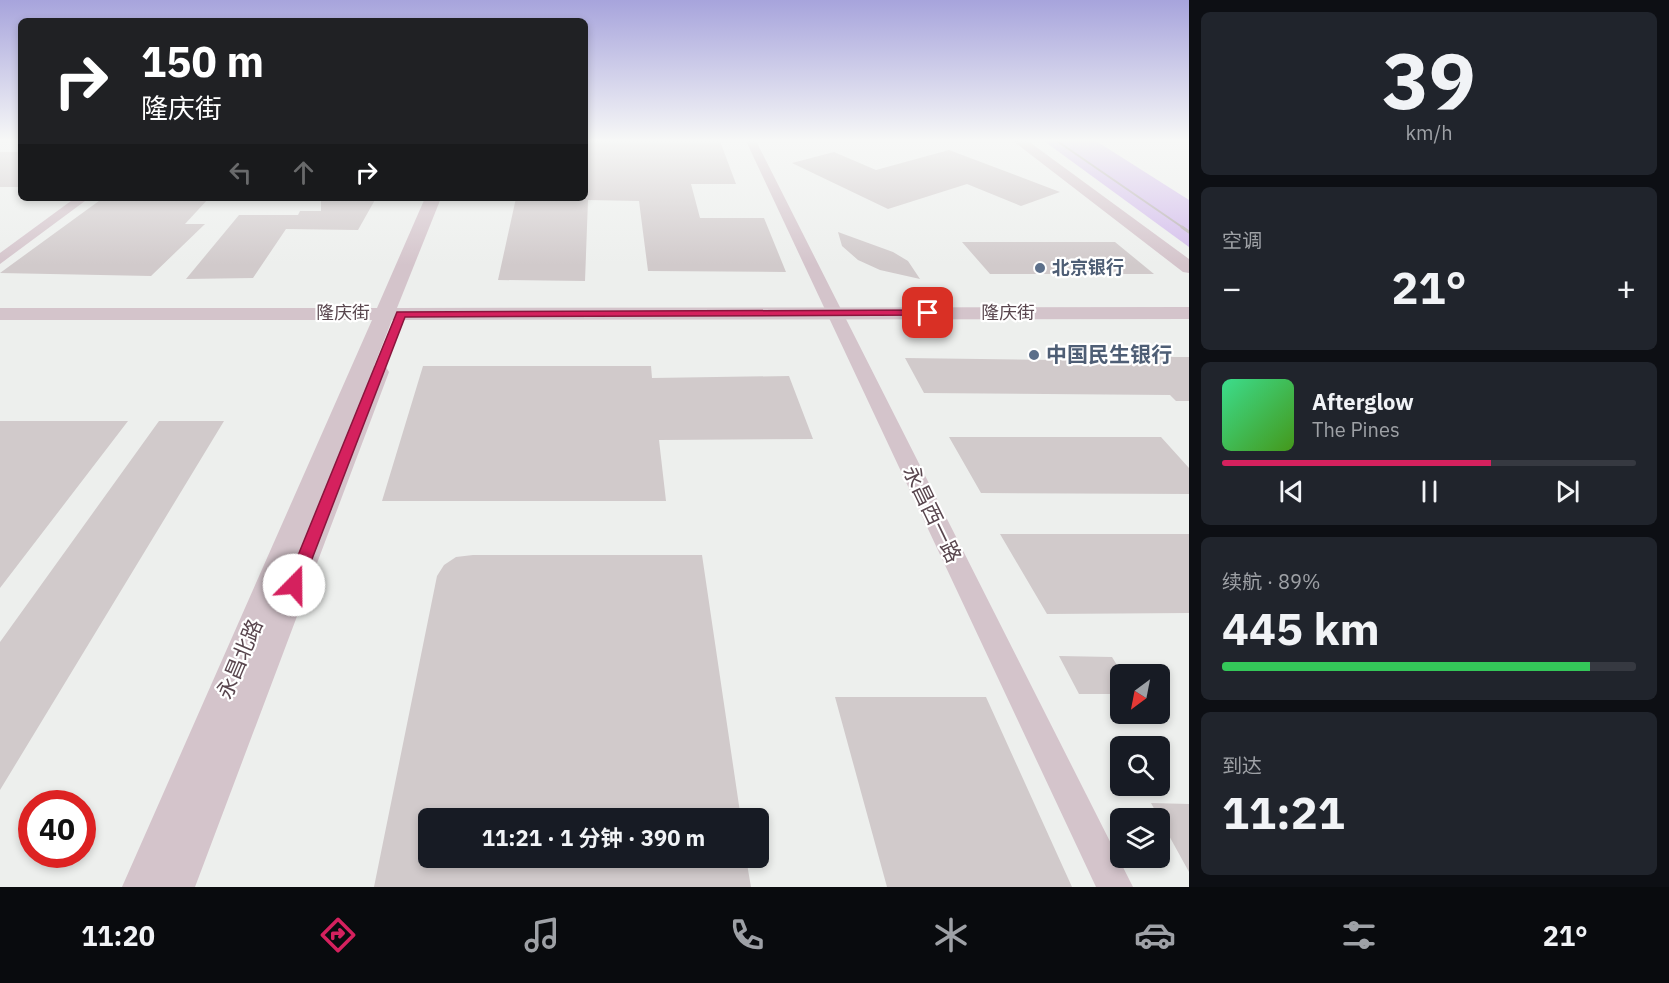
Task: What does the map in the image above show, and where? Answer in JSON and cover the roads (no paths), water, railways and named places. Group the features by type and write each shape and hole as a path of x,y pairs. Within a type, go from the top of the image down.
{"street":[{"name":"永昌西一路","path":"772,182 1115,887"},
{"path":"1075,182 1189,268"},
{"path":"0,260 79,201"},
{"name":"永昌北路","path":"173,887 393,314 432,201"},
{"name":"永昌北路","path":"144,887 444,201"},
{"name":"隆庆街","path":"0,314 1189,313"}],"railway":[{"path":"1117,182 1185,229"},
{"path":"1182,227 1189,232"}],"place":[{"name":"北京银行","path":"1040,268"},
{"name":"中国民生银行","path":"1034,355"}]}
